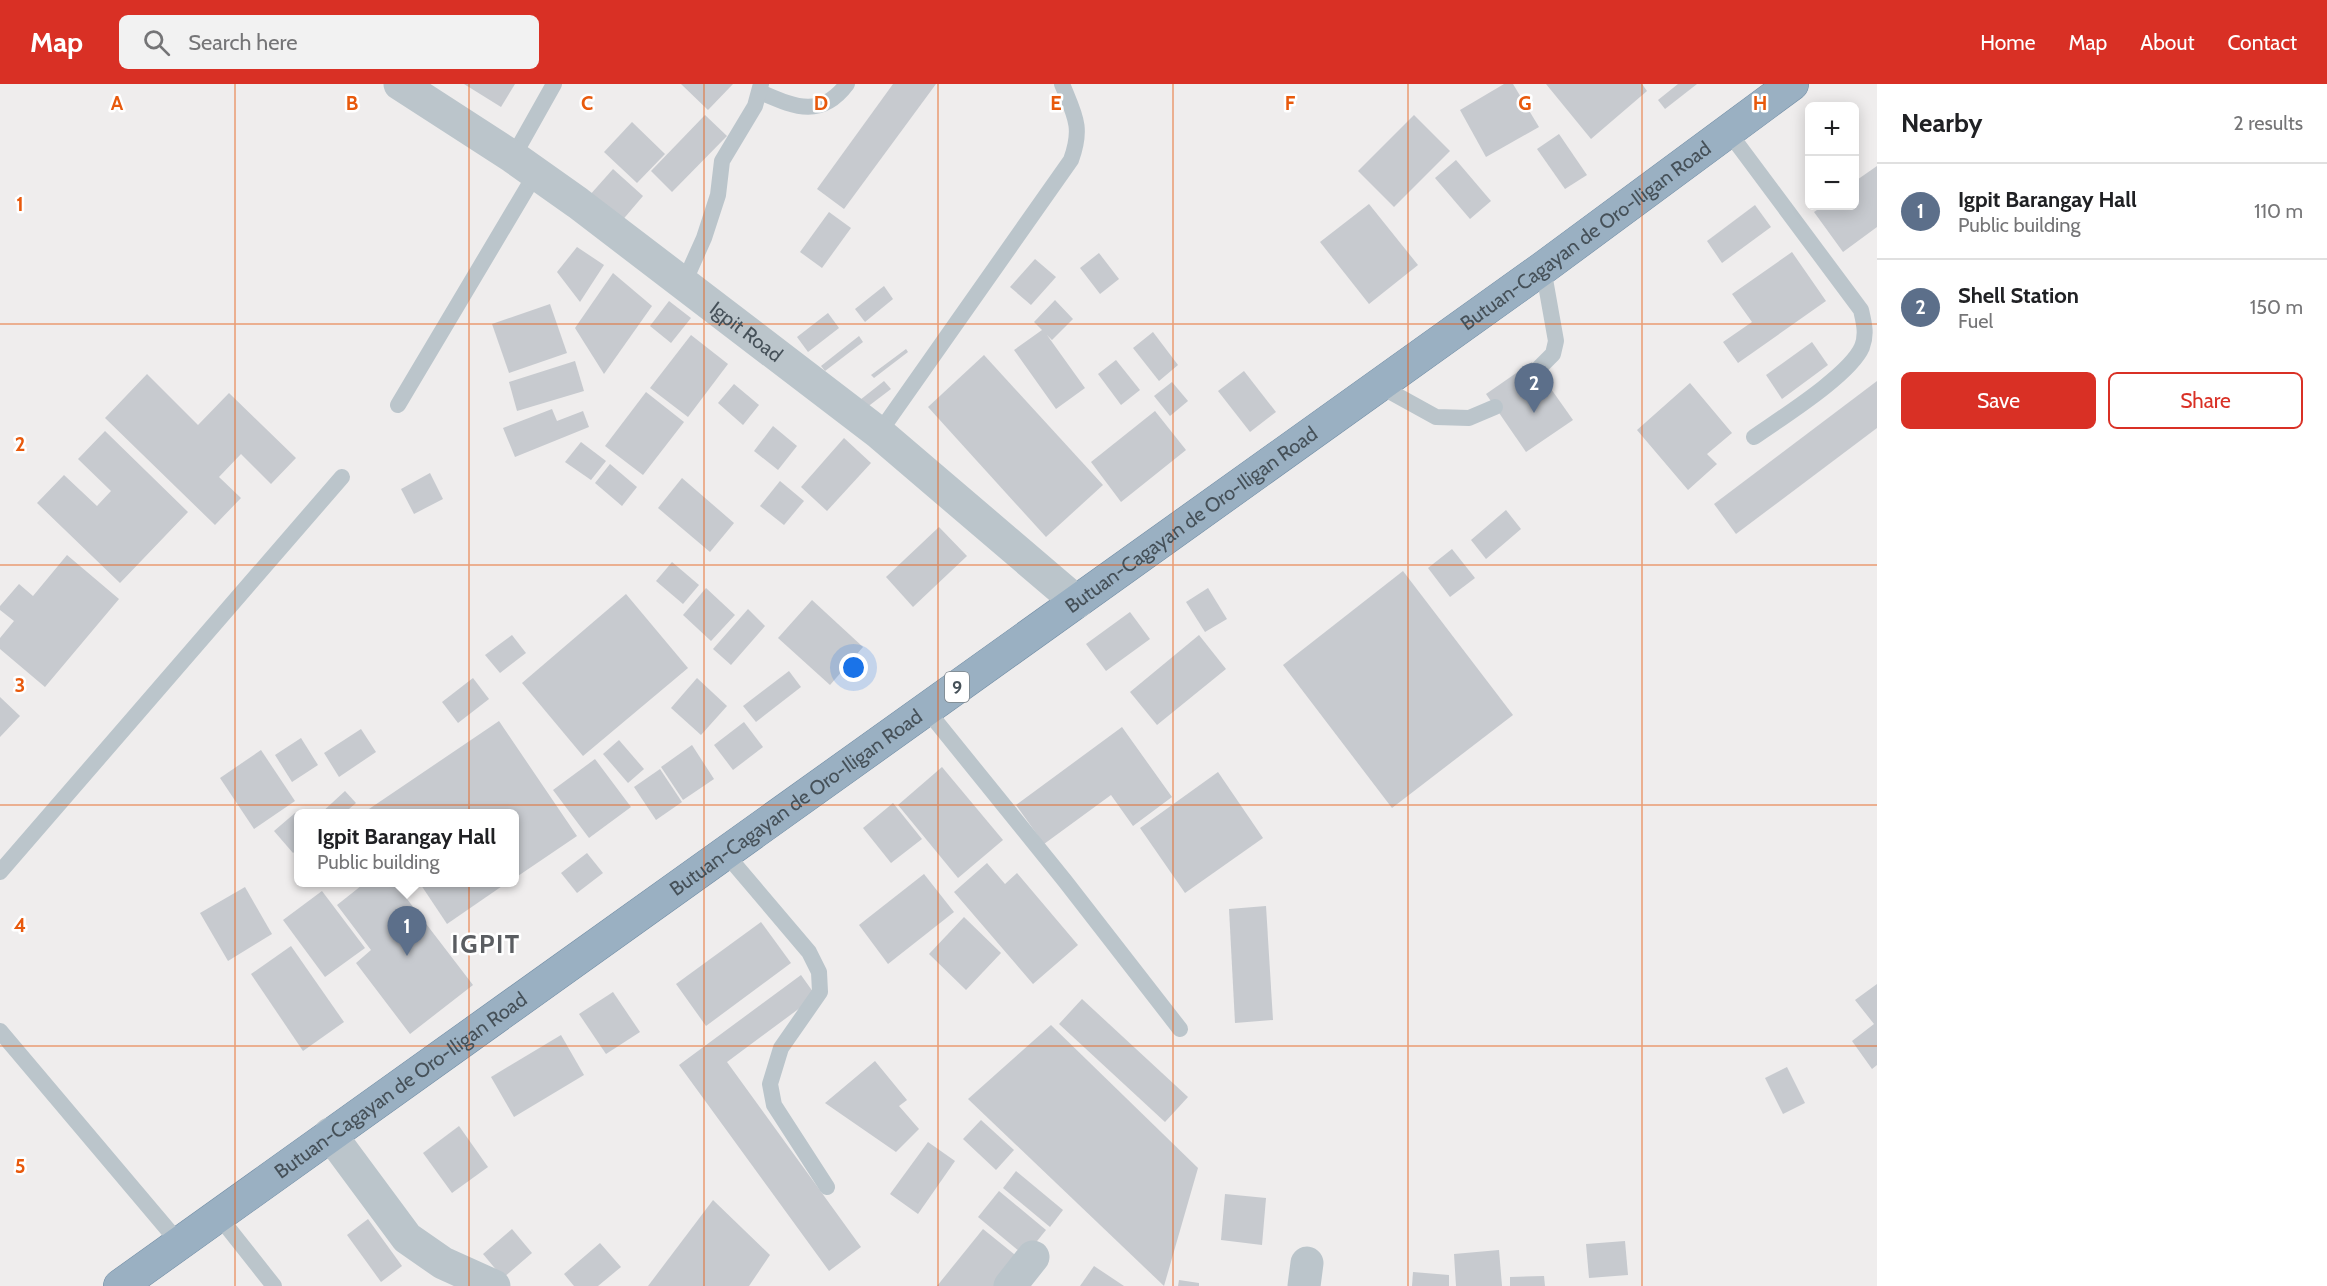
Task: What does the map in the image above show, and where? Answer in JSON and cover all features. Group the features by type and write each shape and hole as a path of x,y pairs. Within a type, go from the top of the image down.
{"highway":[{"name":"Butuan-Cagayan de Oro-Iligan Road","path":"120,1286 180,1244 217,1214 1543,268 1792,84"}],"street":[{"name":"Igpit Road","path":"400,84 525,165 879,434 1077,602"},
{"path":"330,1134 407,1238 443,1263 494,1286"},
{"path":"1010,1286 1034,1257"}],"lane":[{"path":"398,405 525,165 554,84"},
{"path":"683,285 704,238 718,195 722,161 755,106 760,88 799,108 821,104 840,93 846,84"},
{"path":"879,434 1071,160 1079,139 1076,117 1062,84"},
{"path":"1727,130 1861,310 1866,331 1862,349 1834,379 1754,437"},
{"path":"1538,369 1553,354 1557,341 1543,268"},
{"path":"1378,385 1436,417 1469,418 1495,407"},
{"path":"0,872 342,477"},
{"path":"926,710 1065,881 1180,1029"},
{"path":"725,853 809,952 819,972 820,993 781,1048 770,1084 774,1106 827,1186"},
{"path":"0,1031 180,1244"},
{"path":"217,1214 274,1286"}],"building":[{"path":"464,84 515,84 501,107"},
{"path":"681,84 733,84 708,110"},
{"path":"893,84 936,84 844,209 817,189"},
{"path":"1504,84 1513,84 1539,127 1486,157 1460,110"},
{"path":"1546,84 1642,84 1647,91 1591,139"},
{"path":"1678,84 1697,84 1665,109 1658,100"},
{"path":"705,115 727,136 672,192 651,171"},
{"path":"1414,115 1450,151 1394,207 1358,171"},
{"path":"632,122 665,154 637,183 604,152"},
{"path":"1559,134 1587,175 1565,189 1537,149"},
{"path":"1456,160 1491,201 1470,219 1435,178"},
{"path":"1877,166 1877,227 1843,252 1814,212 1817,210 1859,210 1859,179"},
{"path":"613,169 643,196 620,223 589,196"},
{"path":"1369,204 1418,265 1369,304 1320,242"},
{"path":"1755,205 1771,227 1722,263 1707,241"},
{"path":"829,212 851,228 822,268 800,252"},
{"path":"577,247 604,265 580,302 557,272"},
{"path":"1792,252 1826,301 1738,363 1723,342 1752,322 1732,294"},
{"path":"1099,253 1119,279 1100,294 1080,268"},
{"path":"1035,259 1056,277 1031,305 1010,287"},
{"path":"613,273 652,306 604,374 575,328"},
{"path":"884,286 893,299 865,322 855,309"},
{"path":"1055,300 1073,319 1052,340 1047,335 1085,388 1056,409 1014,350 1042,330 1034,322"},
{"path":"669,301 691,318 671,343 650,326"},
{"path":"550,304 567,353 509,373 492,324"},
{"path":"828,313 839,328 808,352 797,337"},
{"path":"1153,332 1178,365 1159,381 1133,348"},
{"path":"691,335 728,364 688,417 650,388"},
{"path":"859,336 863,342 825,371 821,366"},
{"path":"1812,342 1828,365 1782,399 1766,375"},
{"path":"906,349 908,352 874,378 871,375"},
{"path":"984,355 1103,485 1046,537 928,407"},
{"path":"1116,360 1140,390 1121,405 1098,374"},
{"path":"575,361 584,391 517,411 509,382"},
{"path":"1532,362 1573,420 1526,452 1486,394"},
{"path":"1244,371 1276,412 1250,432 1218,391"},
{"path":"147,374 198,425 229,393 296,458 271,484 241,454 219,477 241,498 215,525 105,418"},
{"path":"884,381 891,389 866,408 860,400"},
{"path":"1877,381 1877,428 1736,534 1714,504"},
{"path":"1172,382 1188,401 1170,416 1154,396"},
{"path":"1690,383 1732,433 1707,454 1717,464 1688,490 1637,430"},
{"path":"734,384 759,405 743,425 718,403"},
{"path":"646,392 684,422 643,475 605,446"},
{"path":"552,409 557,421 583,411 589,427 515,457 503,428"},
{"path":"1155,411 1186,450 1121,502 1091,462"},
{"path":"773,426 797,446 778,470 754,451"},
{"path":"105,431 188,512 120,583 37,503 64,475 97,506 111,491 78,459"},
{"path":"844,438 871,463 827,511 801,487"},
{"path":"581,442 606,461 591,480 565,462"},
{"path":"610,464 637,487 622,506 595,483"},
{"path":"430,473 443,499 414,514 401,489"},
{"path":"682,478 734,523 710,552 658,508"},
{"path":"780,481 804,501 784,525 760,506"},
{"path":"1506,510 1521,529 1486,559 1471,540"},
{"path":"939,527 967,556 913,607 886,577"},
{"path":"1452,549 1475,578 1450,597 1428,568"},
{"path":"67,555 119,599 45,687 0,649 0,638 14,621 0,610 0,606 19,584 33,596"},
{"path":"672,562 699,585 683,604 656,581"},
{"path":"1403,571 1513,715 1392,808 1283,665"},
{"path":"706,588 735,615 711,641 683,615"},
{"path":"1208,588 1227,619 1205,632 1186,602"},
{"path":"626,594 688,668 583,756 522,683"},
{"path":"812,600 863,647 830,685 778,638"},
{"path":"748,609 765,626 731,665 713,649"},
{"path":"1130,612 1150,639 1106,671 1086,644"},
{"path":"512,635 526,653 500,673 485,655"},
{"path":"1199,635 1226,669 1157,725 1130,692"},
{"path":"789,671 801,687 756,722 743,706"},
{"path":"473,678 489,699 458,723 442,702"},
{"path":"697,678 727,706 701,735 671,708"},
{"path":"0,697 20,716 0,737"},
{"path":"499,721 577,836 519,875 519,809 369,809"},
{"path":"744,722 763,747 733,770 714,745"},
{"path":"1122,727 1172,797 1133,826 1111,795 1044,844 1016,805"},
{"path":"361,729 376,752 339,777 324,753"},
{"path":"301,738 318,765 292,782 275,755"},
{"path":"619,740 644,769 628,783 603,754"},
{"path":"692,745 714,779 683,800 661,767"},
{"path":"261,750 295,801 254,829 220,778"},
{"path":"595,759 631,807 589,838 553,790"},
{"path":"942,767 1003,840 958,878 898,805"},
{"path":"660,769 682,802 656,820 634,787"},
{"path":"1218,772 1263,838 1185,893 1140,828"},
{"path":"345,791 356,803 349,809 325,809"},
{"path":"893,803 922,839 891,863 863,828"},
{"path":"294,814 294,852 293,853 274,831"},
{"path":"587,853 603,873 577,893 561,873"},
{"path":"987,863 1005,884 1017,873 1078,945 1033,984 954,892"},
{"path":"924,874 954,912 888,964 859,925"},
{"path":"245,887 272,934 228,961 200,913"},
{"path":"360,887 398,887 473,985 410,1034 356,963 371,950 337,905"},
{"path":"422,887 501,887 447,924"},
{"path":"322,891 365,948 325,977 283,920"},
{"path":"1266,906 1273,1020 1235,1023 1229,909"},
{"path":"964,917 1001,953 966,990 929,954"},
{"path":"761,922 791,963 706,1026 676,984"},
{"path":"291,946 344,1022 303,1051 251,974"},
{"path":"801,975 816,996 727,1062 861,1247 829,1271 679,1065"},
{"path":"1877,984 1877,1065 1872,1069 1852,1041 1874,1024 1855,1000"},
{"path":"613,992 640,1032 606,1054 579,1014"},
{"path":"1082,999 1188,1097 1165,1122 1059,1024"},
{"path":"1051,1025 1198,1168 1164,1286 968,1099"},
{"path":"561,1035 584,1075 514,1117 491,1077"},
{"path":"875,1061 907,1100 899,1106 919,1129 896,1152 825,1103"},
{"path":"1787,1067 1805,1103 1783,1114 1765,1078"},
{"path":"981,1120 1014,1150 996,1170 963,1139"},
{"path":"459,1126 488,1167 452,1193 423,1153"},
{"path":"928,1142 955,1161 918,1214 890,1194"},
{"path":"1016,1171 1063,1210 1050,1227 1003,1188"},
{"path":"999,1191 1046,1230 1025,1256 978,1217"},
{"path":"1225,1194 1266,1198 1262,1245 1221,1240"},
{"path":"713,1200 770,1255 749,1286 648,1286"},
{"path":"368,1219 402,1266 381,1282 347,1235"},
{"path":"512,1229 532,1253 503,1278 483,1254"},
{"path":"983,1229 1019,1258 996,1286 937,1286"},
{"path":"1625,1241 1628,1275 1589,1278 1586,1244"},
{"path":"600,1243 621,1267 598,1286 574,1286 564,1274"},
{"path":"1499,1250 1502,1286 1456,1286 1454,1254"},
{"path":"1094,1266 1124,1286 1080,1286"},
{"path":"1413,1272 1449,1275 1449,1286 1412,1286"},
{"path":"1544,1276 1545,1286 1510,1286 1510,1277"},
{"path":"1179,1280 1199,1283 1199,1286 1178,1286"}],"place":[{"name":"Shell Station","path":"1534,413"},
{"name":"Igpit Barangay Hall","path":"407,956"}],"district":[{"name":"IGPIT","path":"486,944"}]}
